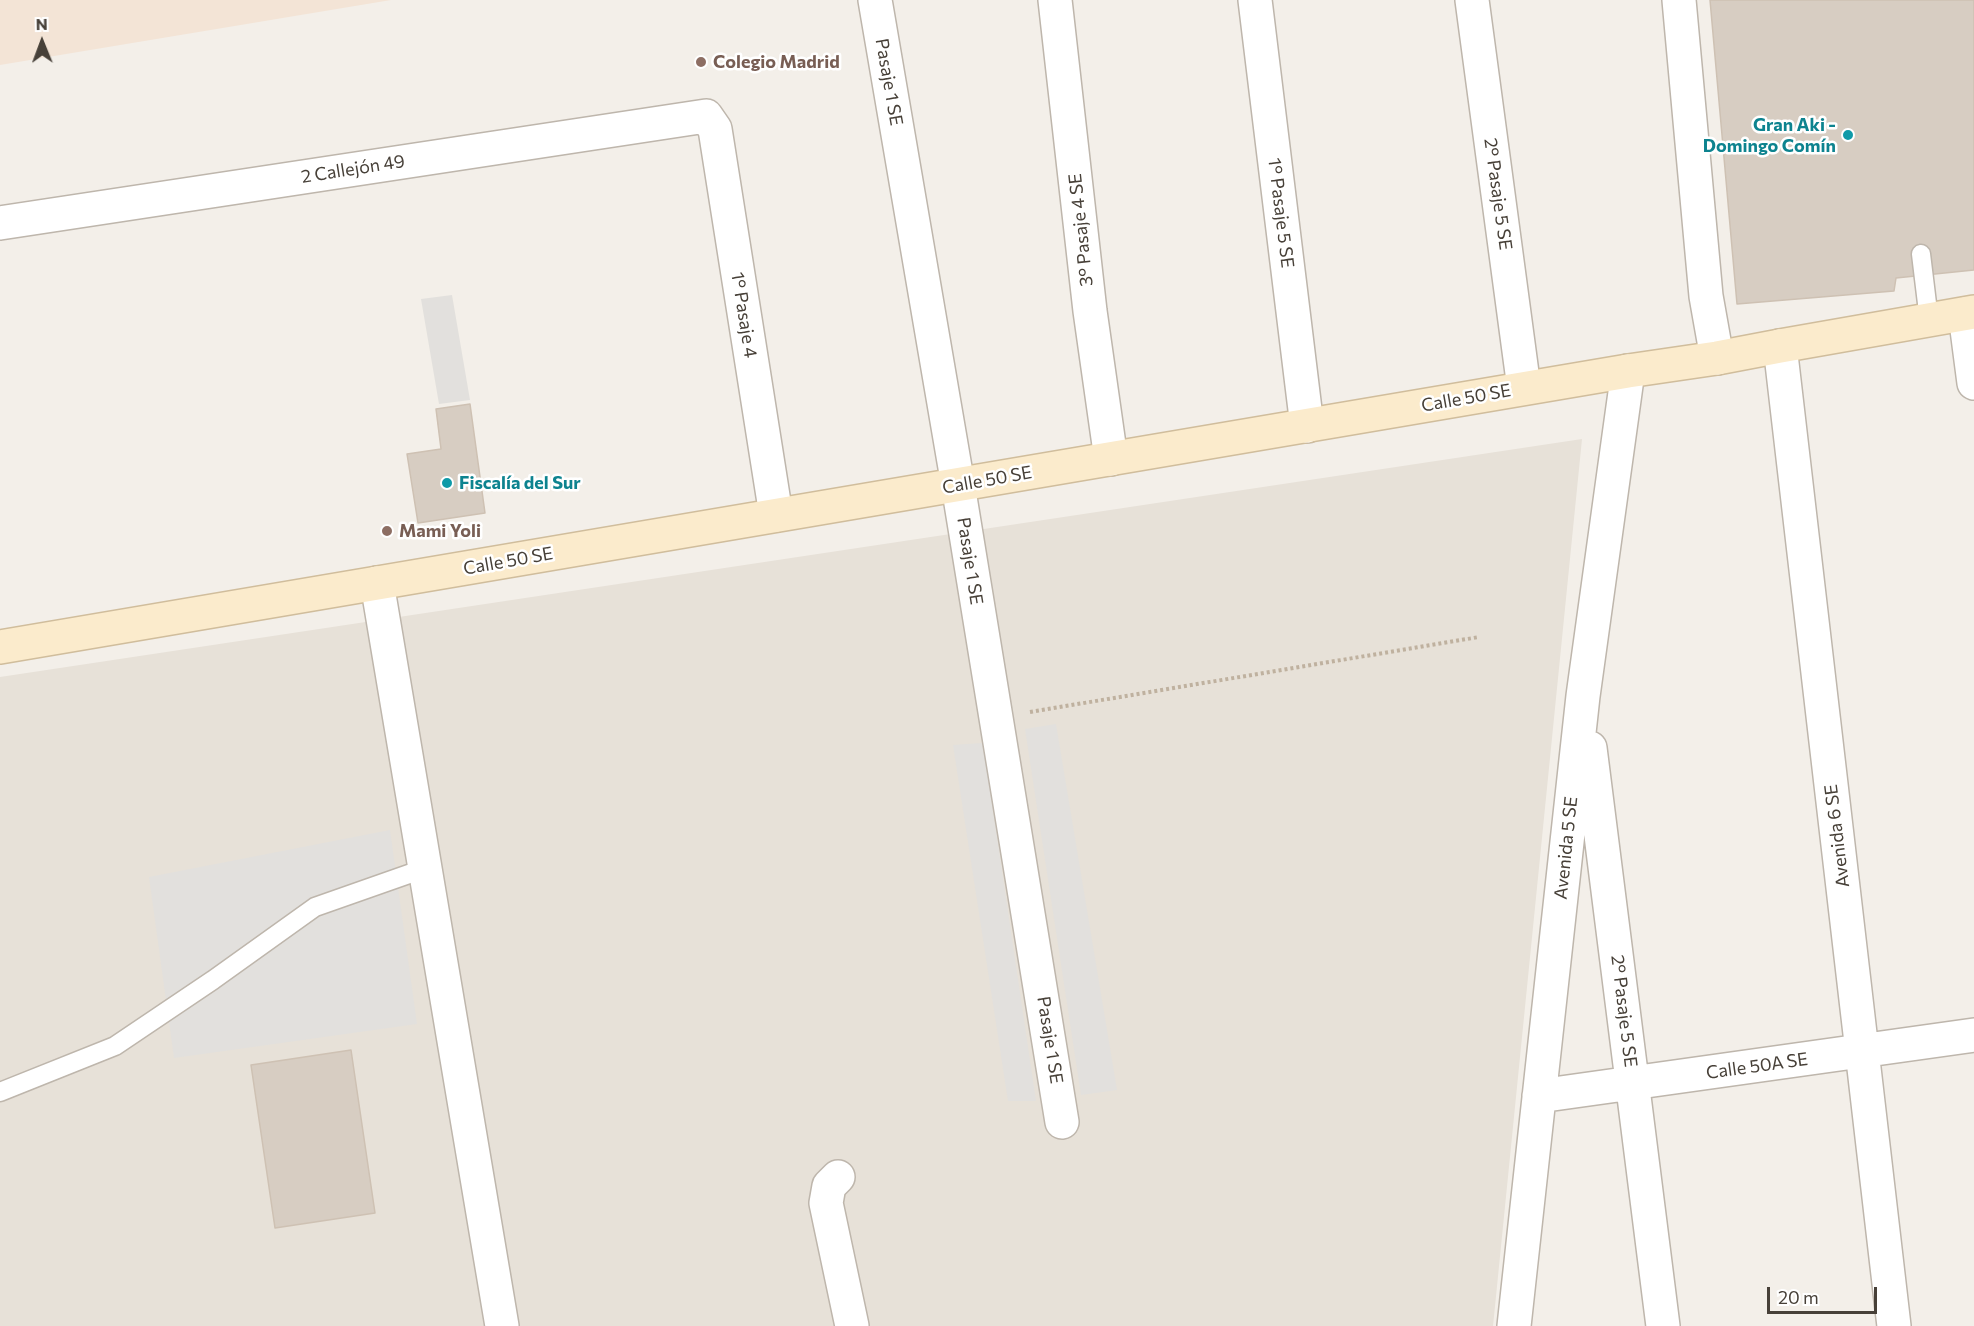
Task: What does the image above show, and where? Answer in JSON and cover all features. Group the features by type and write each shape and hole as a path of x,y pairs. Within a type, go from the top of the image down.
{"street":[{"name":"Pasaje 1 SE","path":"875,0 958,485 1062,1122"},
{"name":"3° Pasaje 4 SE","path":"1055,0 1090,311 1111,459"},
{"name":"1° Pasaje 5 SE","path":"1255,0 1307,426"},
{"name":"2° Pasaje 5 SE","path":"1472,0 1524,388"},
{"path":"1679,0 1706,296 1717,358"},
{"name":"2 Callejón 49","path":"0,223 706,116"},
{"name":"1° Pasaje 4","path":"706,116 715,129 776,515"},
{"name":"Calle 50 SE","path":"0,647 1524,388 1717,358 1970,313"},
{"path":"1970,313 1974,383"},
{"name":"Avenida 6 SE","path":"1779,346 1894,1326"},
{"name":"Avenida 5 SE","path":"1514,1326 1583,696 1628,371"},
{"path":"377,583 502,1326"},
{"name":"2° Pasaje 5 SE","path":"1583,696 1664,1326"},
{"name":"Calle 50A SE","path":"1539,1096 1974,1035"},
{"path":"838,1177 829,1186 826,1203 852,1326"}],"lane":[{"path":"1921,254 1929,320"},
{"path":"0,1092 116,1046 213,980 315,906 426,868"}],"path":[{"path":"996,718 1479,637"}],"shaded area":[{"path":"0,0 391,0 0,65"},
{"path":"452,295 470,400 439,404 421,299"},
{"path":"1582,439 1493,1326 0,1326 0,677"},
{"path":"1056,724 1117,1090 1081,1095 1025,729"},
{"path":"983,743 1036,1101 1008,1101 953,745"},
{"path":"390,830 417,1024 174,1058 149,877"}],"building":[{"name":"Gran Aki - Domingo Comín","path":"1710,0 1974,0 1974,270 1896,278 1894,291 1737,304"},
{"name":"Fiscalía del Sur","path":"470,404 485,513 418,523 407,454 441,449 436,409"},
{"path":"351,1050 375,1213 275,1228 251,1065"}],"place":[{"name":"Colegio Madrid","path":"701,62"},
{"name":"Gran Aki - Domingo Comín","path":"1848,135"},
{"name":"Fiscalía del Sur","path":"447,483"},
{"name":"Mami Yoli","path":"387,531"}]}
